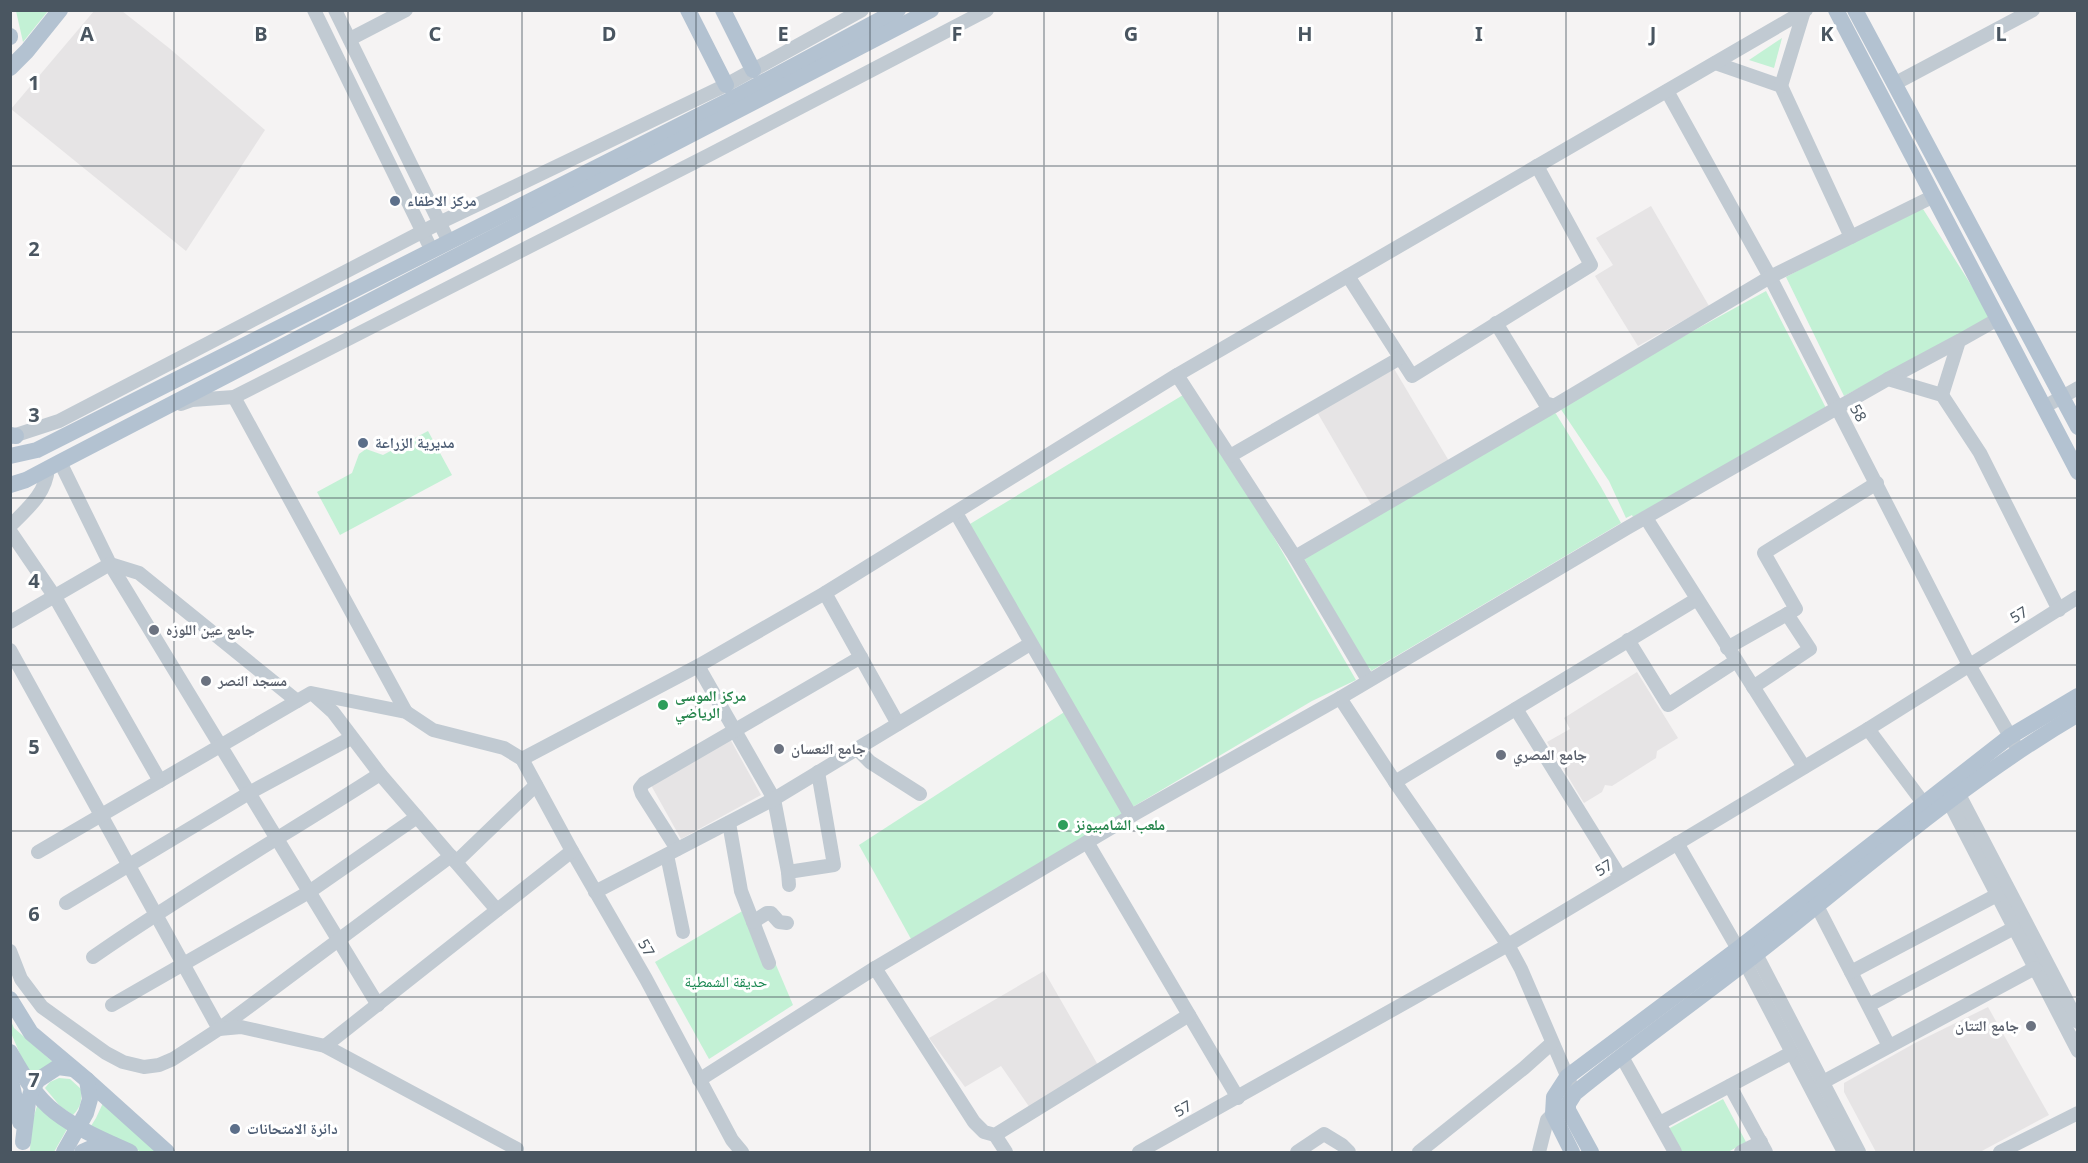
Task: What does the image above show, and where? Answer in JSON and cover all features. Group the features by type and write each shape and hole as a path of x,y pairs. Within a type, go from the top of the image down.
{"main road":[{"path":"10,68 60,10"},
{"path":"688,10 726,85"},
{"path":"723,10 753,70"},
{"path":"10,456 37,450 726,102 898,10"},
{"path":"10,493 18,482 932,10"},
{"path":"1836,10 1876,68 1894,84 2078,427"},
{"path":"1854,10 1876,68 1934,196 2078,472"},
{"path":"1572,1152 1553,1114 1554,1097 1567,1077 1817,906 1951,792 2009,737 2078,696"},
{"path":"1591,1152 1568,1110 1568,1104 1575,1092 1622,1057 1924,804 1951,792 2075,721"},
{"path":"10,999 31,1033 166,1150"},
{"path":"10,1052 32,1089 54,1112 122,1149"},
{"path":"24,1147 28,1102 32,1089 38,1080 57,1067 73,1069"},
{"path":"10,1076 24,1147"},
{"path":"64,1152 86,1113 90,1099 87,1080"},
{"path":"82,1152 91,1148 122,1149"}],"street":[{"path":"314,10 432,251"},
{"path":"335,10 449,242"},
{"path":"350,39 406,10"},
{"path":"12,436 58,421 421,232 726,85 862,10"},
{"path":"142,419 192,400 234,397 711,154 987,10"},
{"path":"1894,84 2033,10"},
{"path":"38,852 311,693 406,712 433,730 504,748 522,759 698,666 825,593 1177,375 1805,11"},
{"path":"1805,11 1781,86 1851,237"},
{"path":"1715,63 1781,86"},
{"name":"58","path":"1667,91 1770,277 1969,665 2019,752"},
{"path":"1348,276 1412,376 1591,265 1537,166"},
{"path":"1295,557 1770,277 1934,196"},
{"path":"699,1080 875,968 1131,816 1340,698 1836,408 1998,319"},
{"path":"1496,323 1545,403 1554,406"},
{"path":"1942,395 1959,341"},
{"path":"1230,456 1400,358"},
{"path":"1177,375 1295,557 1368,680"},
{"path":"1888,379 1942,395 1980,453 2059,610"},
{"path":"2044,407 2078,388"},
{"path":"234,397 406,712"},
{"path":"10,526 42,491 54,465"},
{"path":"54,465 110,564 378,1005"},
{"path":"1727,648 1796,609 1764,553 1877,483"},
{"path":"956,513 1131,816"},
{"path":"1646,518 1804,768"},
{"path":"10,531 55,597 160,781"},
{"path":"10,622 110,564 139,573 297,701"},
{"path":"825,593 897,724"},
{"name":"57","path":"1139,1152 1508,945 1868,729 2078,597"},
{"path":"1395,782 1696,599"},
{"path":"1753,687 1810,649 1787,614"},
{"path":"1628,640 1668,705 1736,661"},
{"path":"595,892 774,800 1030,644"},
{"path":"10,650 219,1029"},
{"path":"682,932 673,852 640,788 644,783 861,657"},
{"path":"698,666 774,800 789,879 834,865 818,772"},
{"path":"311,693 333,712 380,774 497,910"},
{"path":"1340,698 1508,945 1521,969 1575,1092"},
{"path":"1516,709 1620,877"},
{"path":"1868,729 1924,804"},
{"path":"66,903 249,793 351,738"},
{"path":"857,749 870,762 920,794"},
{"name":"57","path":"522,759 646,979 732,1140 742,1152"},
{"path":"93,957 156,913 380,774"},
{"path":"10,951 21,979 42,1007 106,1053 130,1064 152,1066 166,1062 219,1029 338,940 453,859 536,785"},
{"path":"1951,792 1997,895 2078,1051"},
{"path":"1951,792 2078,1022"},
{"path":"112,1005 309,892 417,817"},
{"path":"729,823 741,891 769,963"},
{"path":"1087,842 1238,1098"},
{"path":"1677,843 1747,952 1823,1082 1859,1152"},
{"path":"325,1046 572,851"},
{"path":"1851,972 1997,895"},
{"path":"1817,906 1889,1046"},
{"path":"753,922 767,913 779,922 787,923"},
{"path":"1869,1005 2014,928"},
{"path":"1747,952 1791,1053 1844,1152"},
{"path":"875,968 974,1122 984,1132 995,1135 1006,1152"},
{"path":"1823,1082 2035,968"},
{"path":"995,1135 1189,1015"},
{"path":"219,1029 241,1027 325,1046 517,1149"},
{"path":"1419,1152 1436,1147 1552,1043"},
{"path":"1660,1123 1791,1053"},
{"path":"1622,1057 1675,1152"},
{"path":"1730,1086 1763,1147 1741,1152"},
{"path":"2000,1152 2078,1113"},
{"path":"1539,1152 1547,1120 1553,1114"},
{"path":"1297,1152 1328,1130 1349,1152"}],"shaded area":[{"path":"94,11 122,11 265,130 186,251 11,109"},
{"path":"1651,206 1709,306 1638,346 1595,276 1613,265 1596,238"},
{"path":"1393,367 1449,461 1372,506 1317,412"},
{"path":"1637,672 1678,738 1657,751 1656,758 1612,786 1605,785 1602,792 1584,803 1547,742 1570,729 1564,718"},
{"path":"729,737 761,795 681,839 647,778"},
{"path":"1044,971 1098,1065 1030,1108 1001,1066 965,1087 929,1038"},
{"path":"1988,1007 2049,1115 1980,1152 1876,1152 1844,1092 1844,1083 1915,1043"}],"green space":[{"path":"16,11 48,11 23,42"},
{"path":"1782,38 1774,68 1749,60"},
{"path":"1919,206 1992,318 1844,396 1786,277"},
{"path":"1766,291 1827,410 1633,517 1632,515 1626,518 1609,481 1558,405"},
{"path":"1191,393 1356,680 1312,701 1131,808 965,527 1183,395"},
{"path":"1553,409 1621,523 1371,671 1370,668 1367,669 1301,553"},
{"path":"428,431 452,475 340,535 317,492 352,473 359,454 366,449 383,455"},
{"path":"1069,709 1125,814 911,939 859,845"},
{"name":"حديقة الشمطية","path":"751,906 793,1005 709,1059 655,962"},
{"path":"10,1019 14,1028 54,1063 29,1075 11,1033"},
{"path":"59,1078 70,1079 81,1089 80,1103 73,1115 60,1106 45,1088 50,1082"},
{"path":"1723,1099 1746,1142 1728,1152 1680,1152 1668,1129"},
{"path":"38,1103 67,1129 54,1152 30,1152 31,1125"},
{"path":"103,1103 160,1152 141,1152 91,1126"}],"place":[{"name":"مركز الاطفاء","path":"395,201"},
{"name":"مديرية الزراعة","path":"363,443"},
{"name":"جامع عين اللوزه","path":"154,630"},
{"name":"مسجد النصر","path":"206,681"},
{"name":"مركز الموسى الرياضي","path":"663,705"},
{"name":"جامع النعسان","path":"779,749"},
{"name":"جامع المصري","path":"1501,755"},
{"name":"ملعب الشامبيونز","path":"1063,825"},
{"name":"جامع التتان","path":"2031,1026"},
{"name":"دائرة الامتحانات","path":"235,1129"}]}
